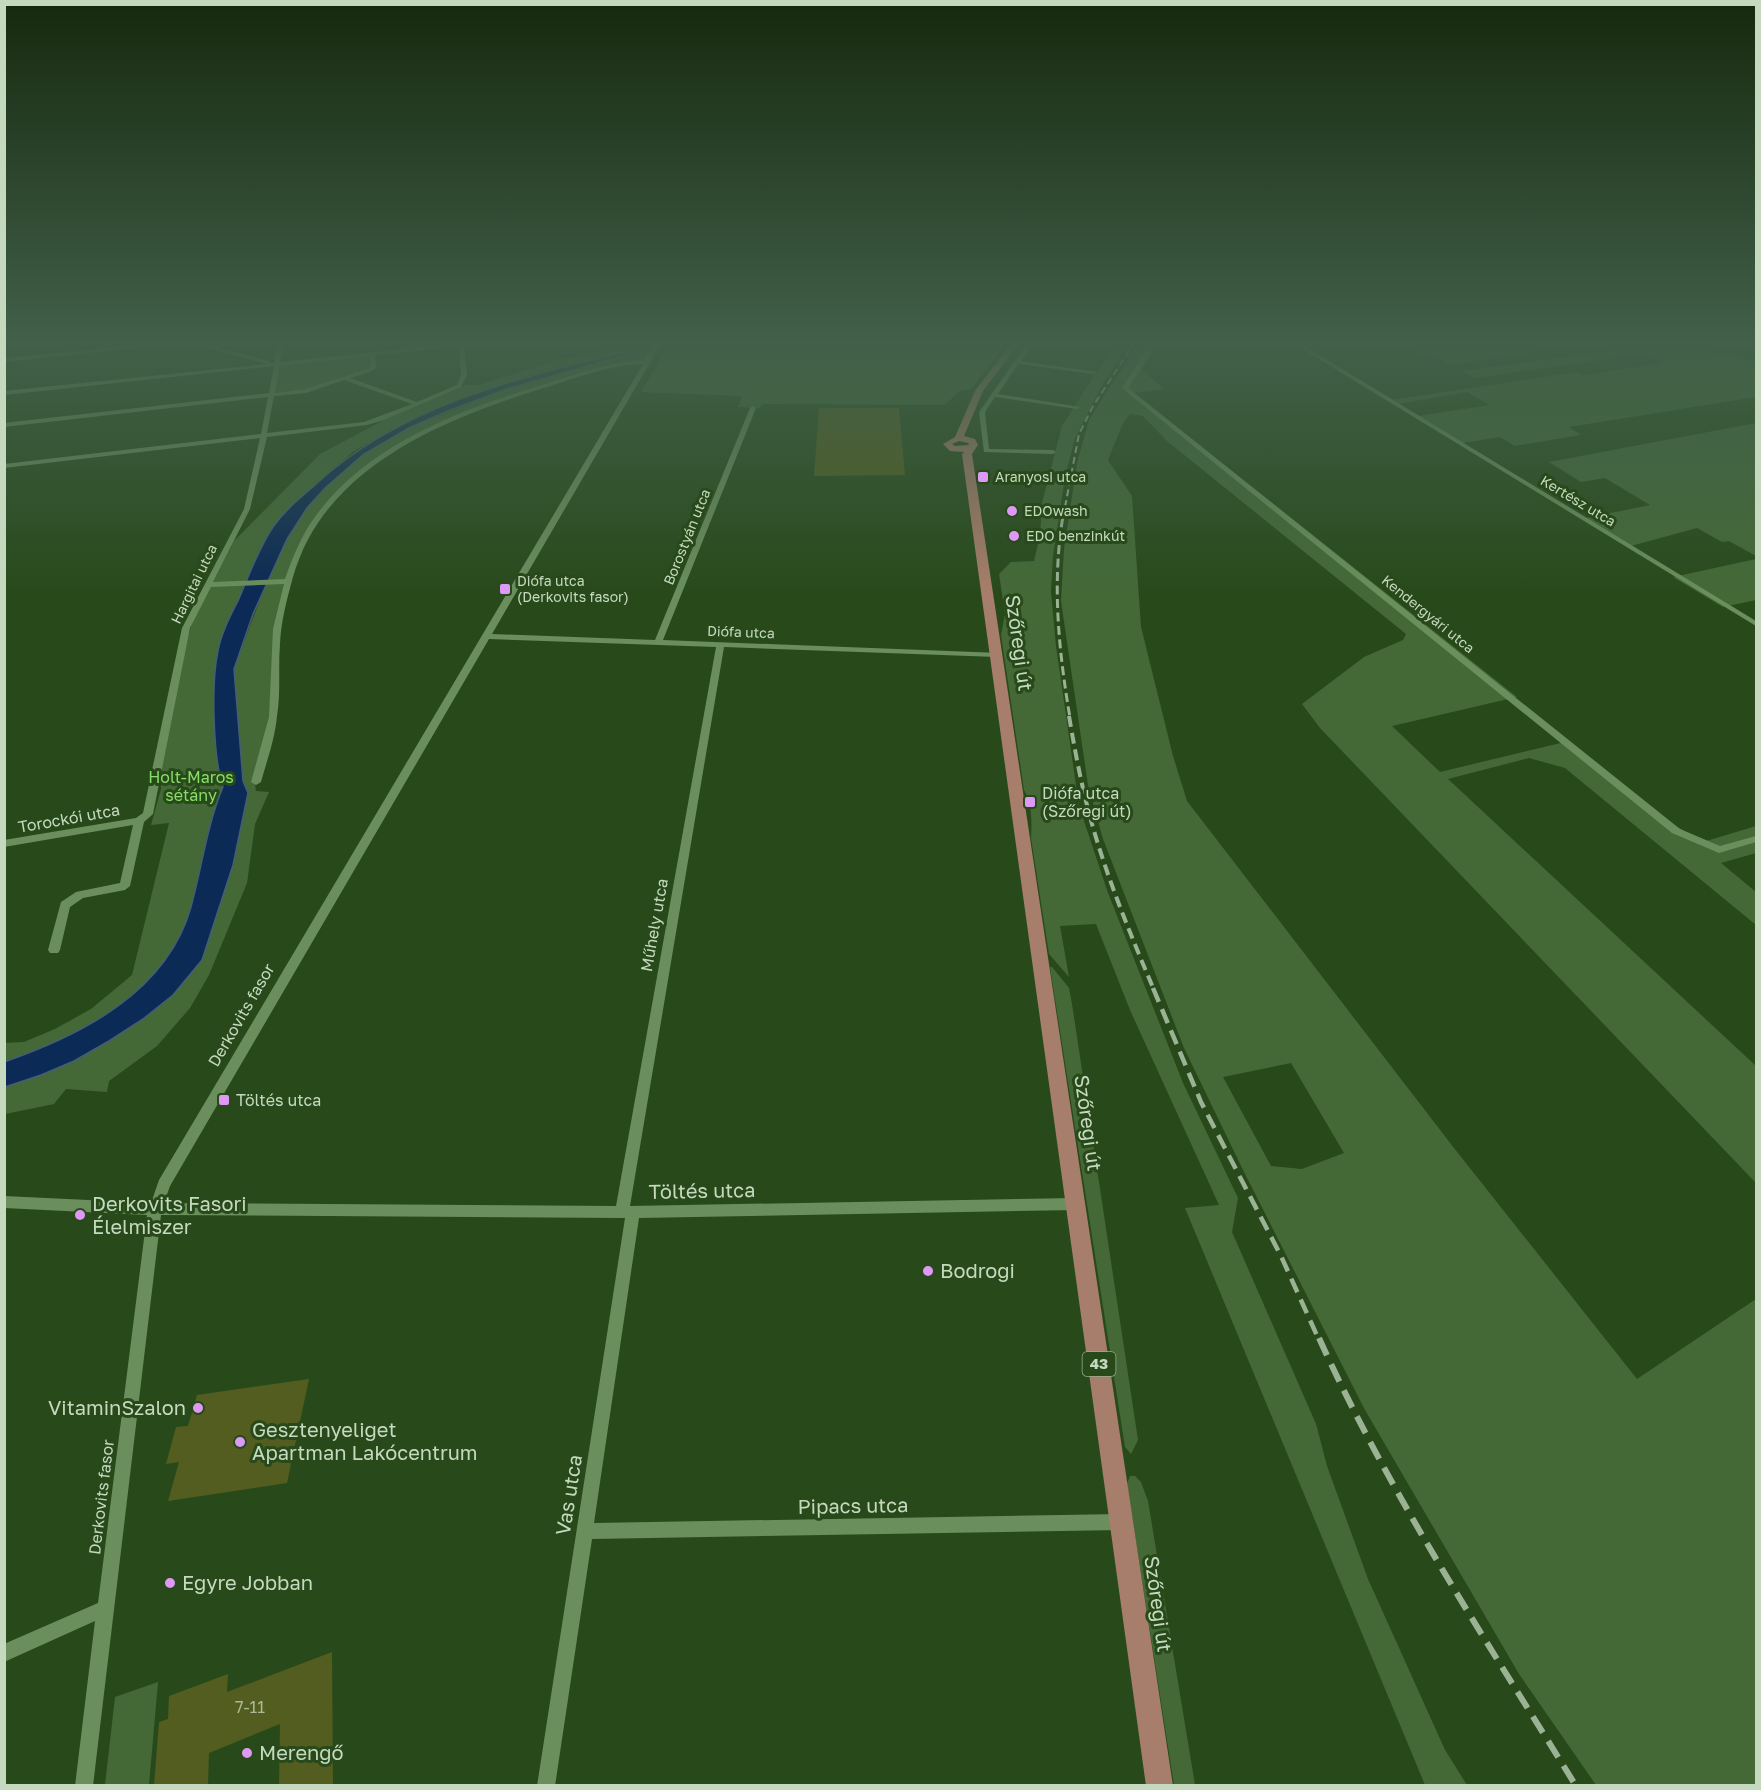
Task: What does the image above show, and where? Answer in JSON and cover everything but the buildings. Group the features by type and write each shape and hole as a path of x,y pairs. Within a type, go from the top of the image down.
{"main road":[{"name":"Szőregi út","path":"965,426 964,442 970,468 1160,1785"},
{"name":"Szőregi út","path":"964,442 957,450 970,468"}],"street":[{"name":"Hargitai utca","path":"54,950 65,905 80,895 125,886 140,821 148,814 186,628 247,508 265,426"},
{"path":"4,466 344,426"},
{"path":"256,782 272,720 277,632 281,607 306,535 320,514 366,468 388,453 442,426"},
{"name":"Derkovits fasor","path":"84,1785 155,1209 164,1184 610,426"},
{"name":"Borostyán utca","path":"658,642 746,426"},
{"path":"984,426 987,451 1053,452"},
{"name":"Kendergyári utca","path":"1173,426 1676,831 1719,850 1756,839"},
{"name":"Kertész utca","path":"1431,426 1756,624"},
{"path":"208,585 289,580"},
{"name":"Diófa utca","path":"485,636 997,656"},
{"name":"Műhely utca","path":"627,1211 720,645"},
{"name":"Torockói utca","path":"4,844 140,821"},
{"name":"Töltés utca","path":"4,1202 155,1209 627,1211 1076,1204"},
{"name":"Vas utca","path":"546,1785 585,1531 627,1211"},
{"name":"Pipacs utca","path":"585,1531 1121,1522"},
{"path":"4,1653 106,1608"}],"green space":[{"name":"Holt-Maros sétány","path":"374,426 400,426 354,451 316,483 259,551 218,651 215,723 220,778 223,787 208,831 191,907 179,937 163,963 142,986 118,1006 91,1024 63,1038 5,1062 4,1043 24,1042 55,1029 91,1009 132,975 169,823 151,825 161,789 160,771 181,661 192,623 234,541 320,454"},
{"name":"Holt-Maros sétány","path":"415,426 442,426 424,433 366,468 312,525 281,607 274,710 255,785 256,791 269,792 255,824 247,883 209,975 190,1008 157,1046 109,1081 107,1092 66,1089 54,1104 5,1114 5,1087 74,1061 109,1041 202,960 210,936 244,787 234,669 270,573 287,539 307,508 340,473 364,454"},
{"path":"1062,426 1081,426 1075,438 1065,477 1053,556 1051,592 1056,646 1079,806 1108,893 1183,1083 1238,1198 1232,1232 1316,1424 1327,1466 1368,1579 1445,1750 1467,1785 1425,1785 1185,1208 1219,1205 1130,1010 1096,924 1060,926 1069,977 1049,954 1031,838 1030,807 1024,790 1001,635 1005,614 999,574 1011,562 1034,561 1040,536 1042,503"},
{"path":"1087,426 1122,426 1108,460 1132,496 1141,627 1173,756 1187,801 1454,1148 1637,1379 1756,1299 1756,1785 1596,1785 1519,1674 1365,1410 1184,1048 1103,839 1088,785 1061,601 1064,549 1077,463","holes":["1291,1063 1344,1153 1302,1169 1271,1166 1223,1077"]},
{"path":"1152,426 1175,426 1517,697 1392,726 1440,772 1569,741 1671,823 1703,842 1756,826 1756,853 1721,863 1756,892 1756,925 1565,768 1529,758 1448,779 1756,1066 1756,1183 1320,728 1302,704 1364,657 1403,640 1406,634 1167,441"},
{"path":"1434,426 1578,426 1569,427 1581,435 1515,446 1500,437 1462,443"},
{"path":"1743,426 1756,426 1756,556 1729,541 1722,542 1697,528 1631,546 1586,518 1650,505 1605,478 1581,482 1549,462"},
{"path":"1756,559 1756,600 1723,607 1673,577"},
{"path":"1050,967 1069,988 1072,1004 1138,1440 1131,1454 1125,1447"},
{"path":"1130,1476 1135,1476 1141,1482 1148,1501 1195,1785 1174,1785 1127,1484"},
{"path":"158,1682 149,1785 105,1785 115,1697"}],"water":[{"path":"402,426 415,426 364,454 325,488 307,508 287,539 253,614 234,669 243,781 248,793 233,865 202,960 173,995 143,1019 109,1041 74,1061 5,1087 4,1062 63,1038 91,1024 118,1006 142,986 163,963 179,937 191,907 217,801 223,787 217,758 214,681 219,645 226,625 258,553 283,515 349,457"}],"railway":[{"path":"1065,507 1079,434 1083,426"},
{"path":"1065,505 1057,585 1059,638 1070,718"},
{"path":"1069,716 1088,810 1104,863 1154,990"},
{"path":"1153,988 1201,1102 1281,1256 1319,1340"},
{"path":"1319,1338 1376,1454 1440,1566 1576,1786"}],"place":[{"name":"Aranyosi utca","path":"983,477"},
{"name":"EDOwash","path":"1012,511"},
{"name":"EDO benzinkút","path":"1014,536"},
{"name":"Diófa utca (Derkovits fasor)","path":"505,589"},
{"name":"Diófa utca (Szőregi út)","path":"1030,802"},
{"name":"Töltés utca","path":"224,1100"},
{"name":"Derkovits Fasori Élelmiszer","path":"80,1215"},
{"name":"Bodrogi","path":"928,1271"},
{"name":"VitaminSzalon","path":"198,1408"},
{"name":"Gesztenyeliget Apartman Lakócentrum","path":"240,1442"},
{"name":"Egyre Jobban","path":"170,1583"},
{"name":"Merengő","path":"247,1753"}]}
